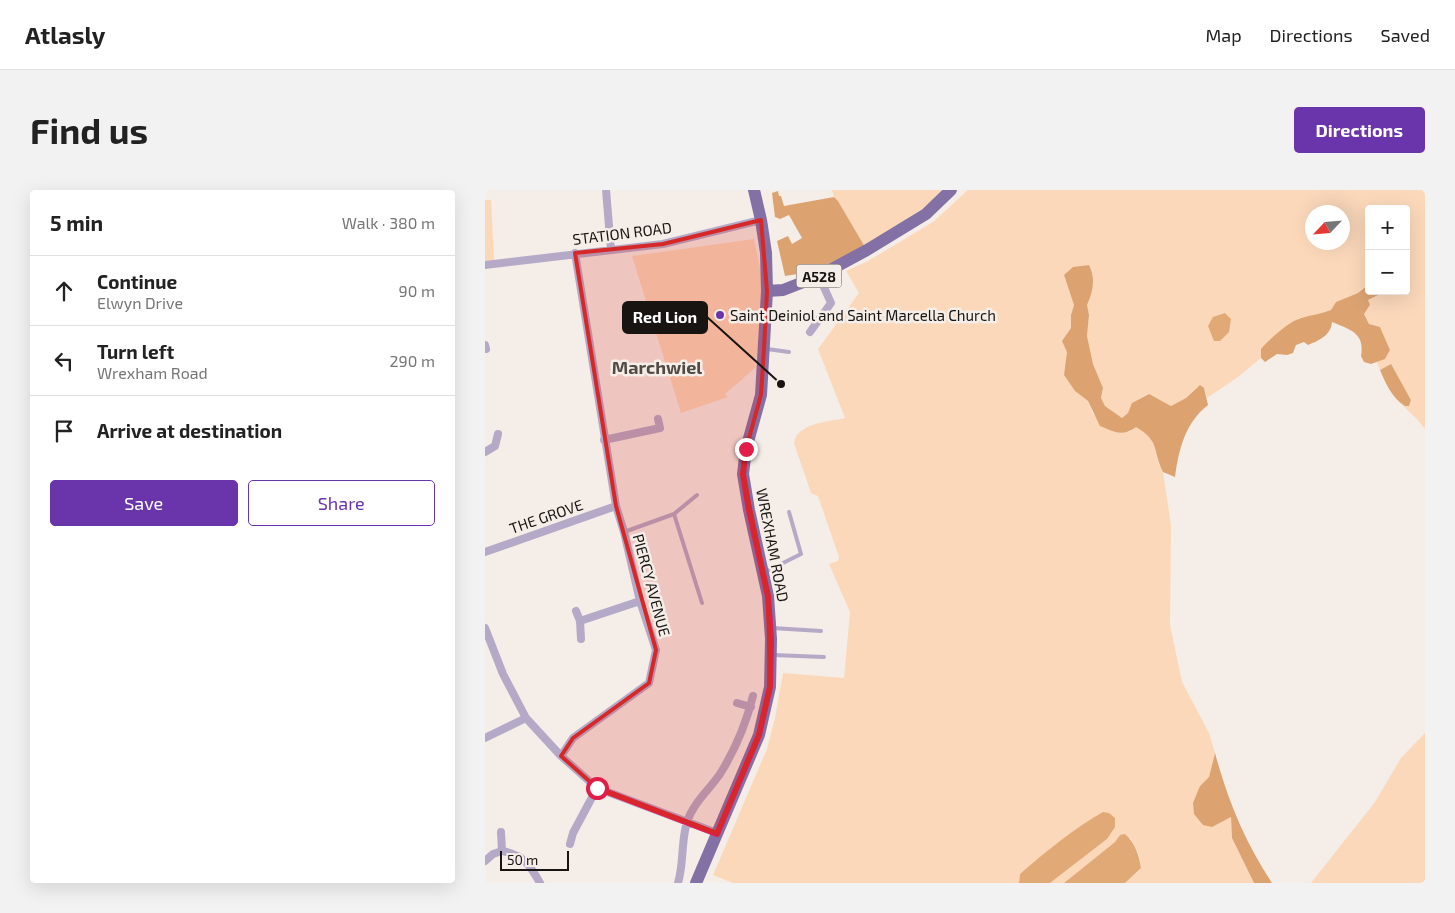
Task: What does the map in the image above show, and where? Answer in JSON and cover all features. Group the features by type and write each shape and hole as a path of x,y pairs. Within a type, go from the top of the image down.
{"main road":[{"name":"WREXHAM ROAD","path":"696,883 759,735 770,687 771,655 768,596 743,474 746,449 761,395 767,291 766,253 754,190"},
{"name":"A528","path":"767,291 783,290 819,276 867,250 926,214 951,190"}],"street":[{"path":"606,190 611,250"},
{"name":"STATION ROAD","path":"485,265 663,244 761,220"},
{"name":"PIERCY AVENUE","path":"561,756 573,738 649,683 656,650 640,601 624,532 615,506 575,253"},
{"path":"810,332 835,304 819,276"},
{"path":"485,345 486,350"},
{"path":"605,440 660,428 657,419"},
{"path":"485,452 498,449 498,434"},
{"name":"THE GROVE","path":"485,552 615,506"},
{"path":"580,621 640,601"},
{"path":"576,611 580,621 581,639"},
{"path":"485,628 503,674 526,718 561,756 597,788 717,834"},
{"path":"679,883 687,822 697,802 719,774 734,750 751,707 753,696"},
{"path":"737,703 751,707"},
{"path":"485,738 526,718"},
{"path":"570,844 573,833 597,788"},
{"path":"564,828 573,833"},
{"path":"501,832 503,852"},
{"path":"485,861 493,854 503,852 519,856 529,864 540,883"}],"lane":[{"path":"764,349 789,352"},
{"path":"624,532 673,514 697,495"},
{"path":"763,573 801,554 789,512"},
{"path":"673,514 702,603"},
{"path":"770,628 821,631"},
{"path":"771,655 825,657"}],"highlighted area":[{"path":"761,220 767,291 761,395 746,449 743,474 768,596 770,687 759,735 717,833 597,788 561,756 573,738 649,683 656,650 616,506 575,253 663,244"}],"shaded area":[{"path":"832,190 945,190 934,201 865,247 834,197"},
{"path":"968,190 1425,190 1425,429 1400,403 1409,406 1411,400 1391,365 1380,370 1377,362 1385,358 1390,350 1380,327 1369,324 1364,314 1370,306 1368,300 1378,295 1410,295 1410,205 1365,205 1365,288 1358,293 1336,302 1331,310 1299,318 1261,349 1261,358 1238,377 1207,398 1204,388 1197,387 1186,398 1171,406 1148,394 1132,403 1128,413 1122,418 1105,406 1101,398 1103,388 1093,364 1087,336 1089,315 1086,305 1093,285 1089,265 1081,266 1064,275 1074,305 1071,315 1071,328 1066,335 1068,352 1064,375 1075,391 1088,401 1093,414 1129,432 1136,426 1149,435 1157,450 1158,462 1163,472 1171,525 1170,625 1182,682 1209,733 1215,753 1209,777 1200,786 1223,821 1231,817 1232,838 1254,883 1125,883 1141,868 1139,855 1131,839 1120,835 1115,842 1064,883 1050,883 1107,839 1091,819 1020,874 1019,883 733,883 713,875 767,749 783,673 844,678 850,612 829,564 838,561 839,557 818,496 811,493 794,443 796,436 807,427 845,418 818,349 859,293 846,271 868,261 933,222"},
{"path":"778,191 784,206 834,197 865,247 823,270 785,276 777,241 788,236 792,244 802,238 789,215 780,219 775,217 772,193"},
{"path":"485,200 491,200 494,261 485,262"},
{"path":"754,239 763,282 759,353 754,361 756,367 725,394 728,397 681,413 632,256"},
{"path":"1089,265 1093,280 1087,305 1089,315 1087,336 1093,364 1103,388 1101,398 1105,406 1122,418 1128,413 1132,403 1149,394 1171,406 1186,398 1200,385 1204,388 1208,405 1194,420 1184,437 1175,477 1163,472 1153,442 1144,432 1136,427 1127,432 1114,432 1100,426 1088,401 1075,391 1064,375 1067,352 1062,341 1071,328 1071,315 1074,305 1064,275 1073,267"},
{"path":"1365,287 1365,295 1378,295 1368,300 1370,305 1364,314 1369,324 1380,327 1390,350 1385,359 1371,364 1364,362 1361,356 1362,348 1359,337 1351,330 1332,322 1327,334 1317,341 1308,345 1304,342 1296,345 1293,353 1287,355 1277,354 1265,362 1261,358 1261,349 1285,327 1301,318 1331,310 1336,302 1358,293"},
{"path":"1225,313 1231,319 1229,332 1220,341 1214,341 1208,326 1213,317"},
{"path":"1391,364 1411,400 1409,406 1400,403 1393,395 1380,370"},
{"path":"1425,733 1425,883 1311,883 1375,802 1401,758"},
{"path":"1215,753 1238,821 1262,868 1272,883 1254,883 1232,838 1231,817 1212,827 1203,825 1194,814 1193,803 1200,786 1209,777"},
{"path":"1103,812 1109,813 1115,818 1115,827 1107,839 1050,883 1019,883 1020,874 1071,833"},
{"path":"1125,834 1136,849 1141,868 1125,883 1064,883 1115,842 1120,835"}],"place":[{"name":"Saint Deiniol and Saint Marcella Church","path":"720,315"},
{"name":"Red Lion","path":"781,384"}],"district":[{"name":"Marchwiel","path":"657,367"}],"route":[{"path":"597,788 717,834 759,735 770,687 771,639 768,596 743,474 746,449"}]}
